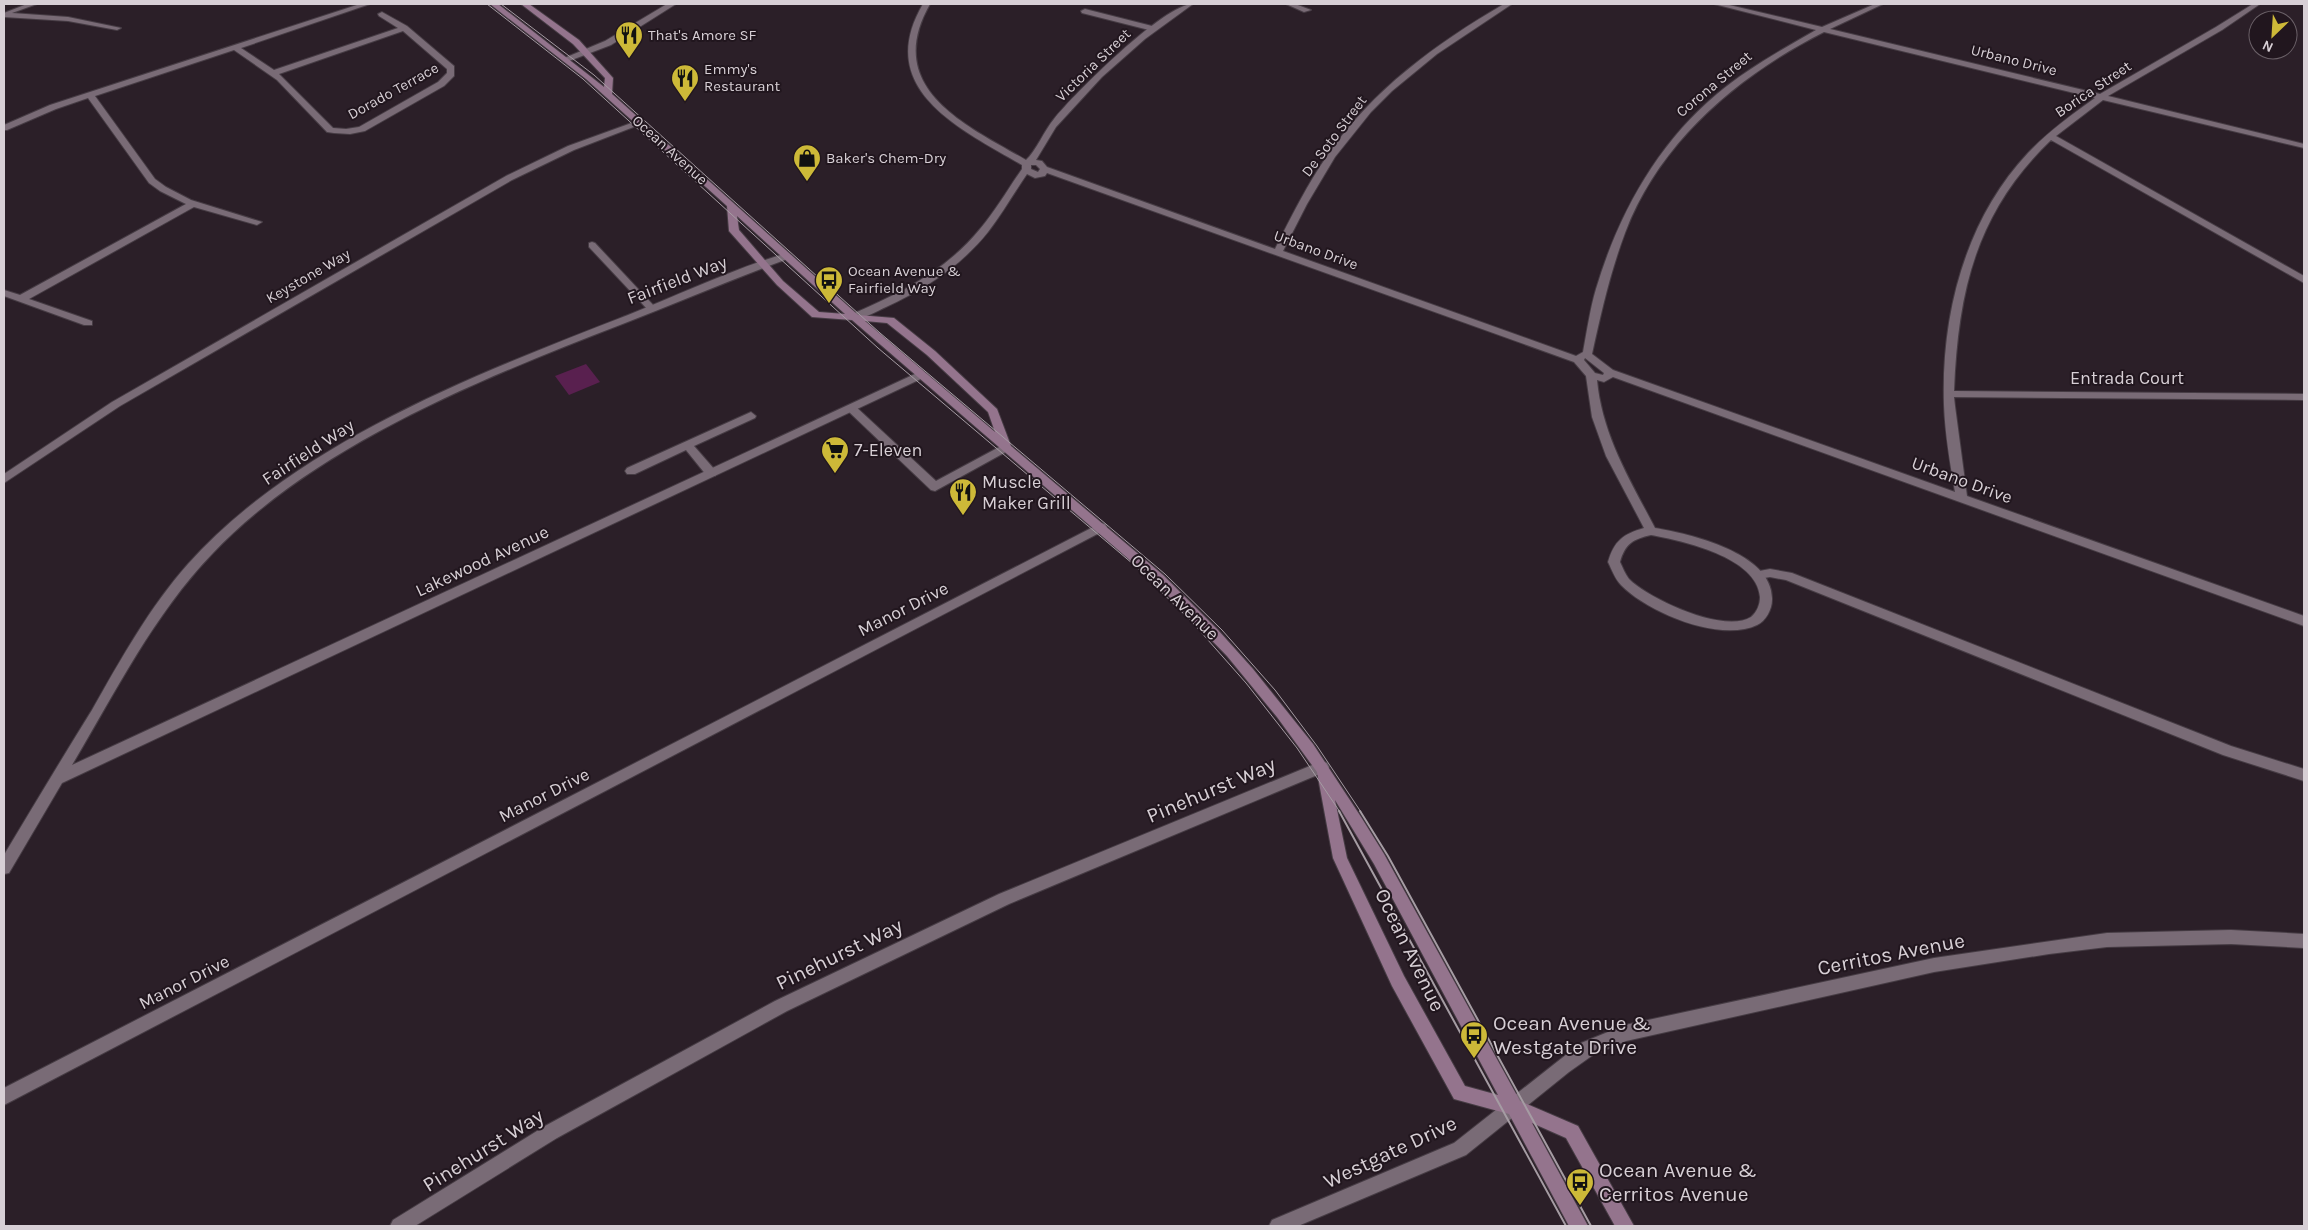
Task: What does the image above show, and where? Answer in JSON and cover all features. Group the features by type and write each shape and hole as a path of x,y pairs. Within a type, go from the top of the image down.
{"main road":[{"name":"Ocean Avenue","path":"494,4 608,94 854,318 1101,527 1176,594 1208,627 1283,713 1322,767 1379,859 1579,1226"},
{"path":"524,4 576,42 610,78 608,94"},
{"name":"Ocean Avenue","path":"731,206 734,231 780,283 816,315 890,320 931,353 993,411 1007,448"},
{"name":"Ocean Avenue","path":"1322,767 1340,858 1398,980 1460,1093 1514,1107 1572,1132 1625,1226"}],"street":[{"path":"4,7 7,4"},
{"path":"4,15 33,4"},
{"path":"4,128 28,116 366,4"},
{"path":"566,59 608,43 672,4"},
{"path":"926,4 915,23 911,36 913,69 922,87 957,124 1028,165"},
{"name":"Victoria Street","path":"854,318 909,293 928,281 965,251 996,214 1043,139 1072,103 1096,78 1153,29 1190,4"},
{"path":"1289,4 1307,10"},
{"name":"De Soto Street","path":"1278,253 1313,186 1332,156 1378,100 1431,54 1459,33 1508,4"},
{"name":"Urbano Drive","path":"1717,4 2304,146"},
{"name":"Corona Street","path":"1583,358 1594,310 1614,245 1629,210 1645,180 1664,153 1702,112 1734,84 1761,64 1822,29 1880,4"},
{"name":"Borica Street","path":"1962,498 1949,394 1950,347 1954,310 1974,244 2006,185 2027,158 2050,136 2101,97 2229,23 2257,4"},
{"path":"1085,11 1153,29"},
{"name":"Dorado Terrace","path":"236,48 274,73 330,130 345,132 362,129 441,84 451,74 451,68 404,28 382,14"},
{"path":"4,15 68,19 117,28"},
{"path":"274,73 404,28"},
{"path":"90,95 152,181 172,195 257,222"},
{"name":"Keystone Way","path":"4,479 116,404 509,178 571,148 640,123"},
{"path":"2050,136 2304,280"},
{"name":"Urbano Drive","path":"1028,165 1039,164 1044,169 1278,253 1583,358"},
{"path":"22,299 194,203"},
{"path":"592,245 652,309"},
{"name":"Fairfield Way","path":"4,868 139,639 166,600 208,550 248,514 301,475 402,414 515,362 787,256"},
{"path":"4,292 88,323"},
{"path":"1583,358 1602,365 1609,372 1608,377 1604,380 1591,375"},
{"path":"1583,358 1591,375 1595,411 1603,436 1651,532"},
{"name":"Urbano Drive","path":"1609,372 2304,621"},
{"name":"Lakewood Avenue","path":"57,780 921,375"},
{"name":"Entrada Court","path":"1949,394 2304,397"},
{"path":"851,408 935,487 1007,448"},
{"path":"631,471 751,416"},
{"path":"687,445 711,473"},
{"name":"Manor Drive","path":"4,1097 1101,527"},
{"path":"1651,532 1677,535 1707,544 1736,558 1758,575 1767,591 1765,610 1754,622 1731,626 1705,622 1672,612 1646,598 1624,580 1614,562 1618,547 1630,536 1651,532"},
{"path":"1758,575 1770,573 1788,576 2228,751 2304,775"},
{"name":"Pinehurst Way","path":"399,1226 551,1132 672,1064 782,1006 1004,899 1322,767"},
{"name":"Cerritos Avenue","path":"1514,1107 1563,1066 1587,1049 1625,1033 1934,964 2106,940 2231,937 2304,941"},
{"name":"Westgate Drive","path":"1278,1226 1460,1149 1514,1107"}],"shaded area":[{"path":"586,364 600,382 569,395 555,376"}],"tram line":[{"path":"487,4 583,79 878,348 1133,564 1192,622 1246,683 1297,748 1340,812"},
{"path":"501,4 594,75 880,333 1165,574 1222,630 1275,690 1317,746 1361,812"},
{"path":"1339,811 1566,1226"},
{"path":"1360,811 1388,856 1591,1226"}],"place":[{"name":"That's Amore SF","path":"629,59"},
{"name":"Emmy's Restaurant","path":"685,102"},
{"name":"Baker's Chem-Dry","path":"807,182"},
{"name":"Ocean Avenue & Fairfield Way","path":"829,304"},
{"name":"7-Eleven","path":"835,474"},
{"name":"Muscle Maker Grill","path":"963,516"},
{"name":"Ocean Avenue & Westgate Drive","path":"1474,1059"},
{"name":"Ocean Avenue & Cerritos Avenue","path":"1580,1206"}]}
